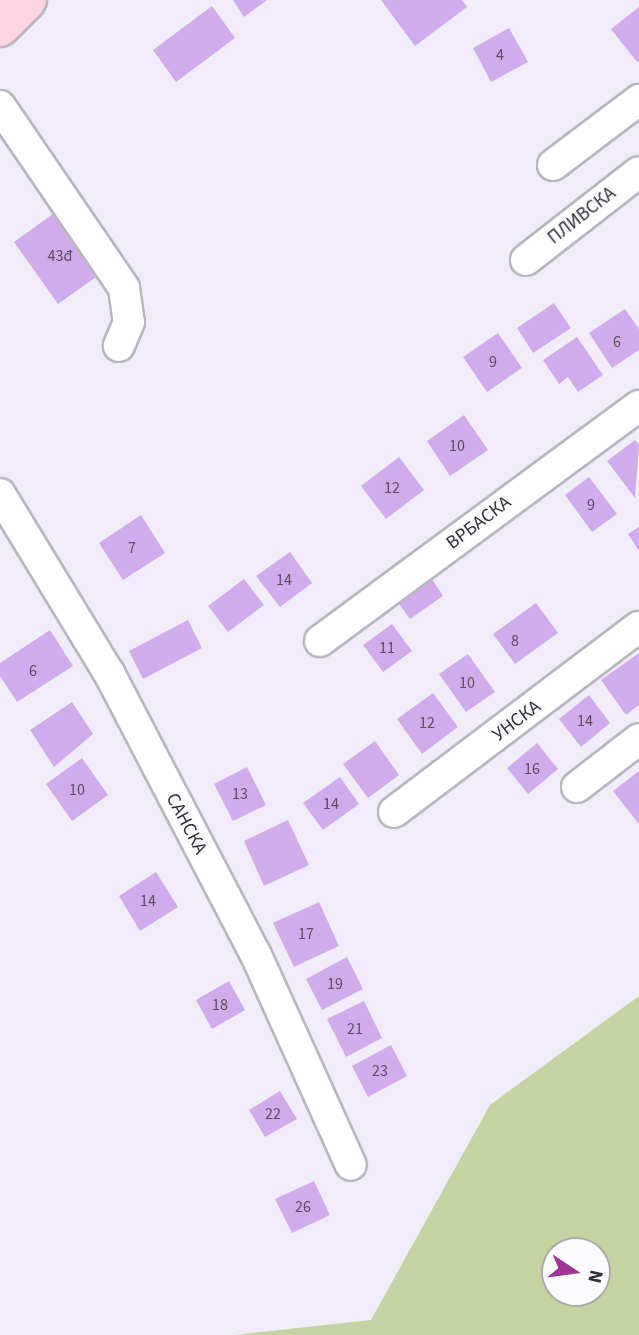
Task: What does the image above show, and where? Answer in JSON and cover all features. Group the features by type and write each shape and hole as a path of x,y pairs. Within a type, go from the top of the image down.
{"main road":[{"path":"0,27 27,0"}],"street":[{"path":"553,165 639,100"},
{"path":"0,106 124,289 129,322 119,346"},
{"name":"ПЛИВСКА","path":"526,260 639,172"},
{"name":"ВРБАСКА","path":"320,641 639,406"},
{"name":"САНСКА","path":"0,494 109,673 256,955 351,1166"},
{"name":"УНСКА","path":"394,812 639,628"},
{"path":"578,787 639,739"}],"green space":[{"path":"639,996 639,1335 234,1335 371,1320 490,1105"}],"building":[{"path":"233,0 267,0 244,17"},
{"path":"381,0 462,0 467,7 415,46"},
{"path":"212,6 235,38 176,82 153,50"},
{"path":"639,7 639,61 637,62 611,29"},
{"path":"509,28 528,62 491,82 473,48"},
{"path":"61,208 106,270 58,304 14,242"},
{"path":"554,303 571,328 533,353 517,328"},
{"path":"625,309 639,329 639,350 612,368 589,333"},
{"path":"498,333 522,368 487,392 463,357"},
{"path":"577,337 603,375 578,392 568,377 559,384 543,360"},
{"path":"464,415 488,450 450,476 427,441"},
{"path":"635,440 639,445 635,498 607,461"},
{"path":"399,457 424,490 386,519 361,486"},
{"path":"589,477 617,514 592,532 565,495"},
{"path":"141,515 165,553 123,580 99,543"},
{"path":"639,527 639,551 628,534"},
{"path":"290,552 312,583 280,607 256,576"},
{"path":"430,576 443,596 410,619 396,600"},
{"path":"244,579 264,605 228,632 208,606"},
{"path":"536,603 558,633 515,664 493,634"},
{"path":"188,620 202,648 143,679 129,651"},
{"path":"392,624 412,651 383,672 363,645"},
{"path":"50,630 73,666 17,702 0,676 0,663"},
{"path":"639,653 639,705 626,715 601,680"},
{"path":"468,654 495,692 466,712 439,674"},
{"path":"433,693 458,727 422,754 397,719"},
{"path":"589,695 610,723 581,747 559,719"},
{"path":"72,702 93,734 54,767 30,730"},
{"path":"375,741 399,775 368,798 343,764"},
{"path":"537,743 558,769 528,794 507,768"},
{"path":"82,758 108,795 72,821 46,784"},
{"path":"247,767 266,805 233,821 214,784"},
{"path":"639,771 639,824 613,791"},
{"path":"340,777 359,804 323,830 303,803"},
{"path":"288,820 309,865 264,886 244,841"},
{"path":"156,872 178,907 140,931 119,896"},
{"path":"319,902 339,946 294,967 273,923"},
{"path":"347,957 363,989 322,1010 306,979"},
{"path":"229,981 245,1010 212,1029 196,1000"},
{"path":"364,1001 382,1038 346,1057 327,1019"},
{"path":"391,1045 407,1076 368,1097 352,1066"},
{"path":"280,1091 297,1119 265,1137 249,1110"},
{"path":"314,1181 330,1215 292,1233 275,1199"}]}
